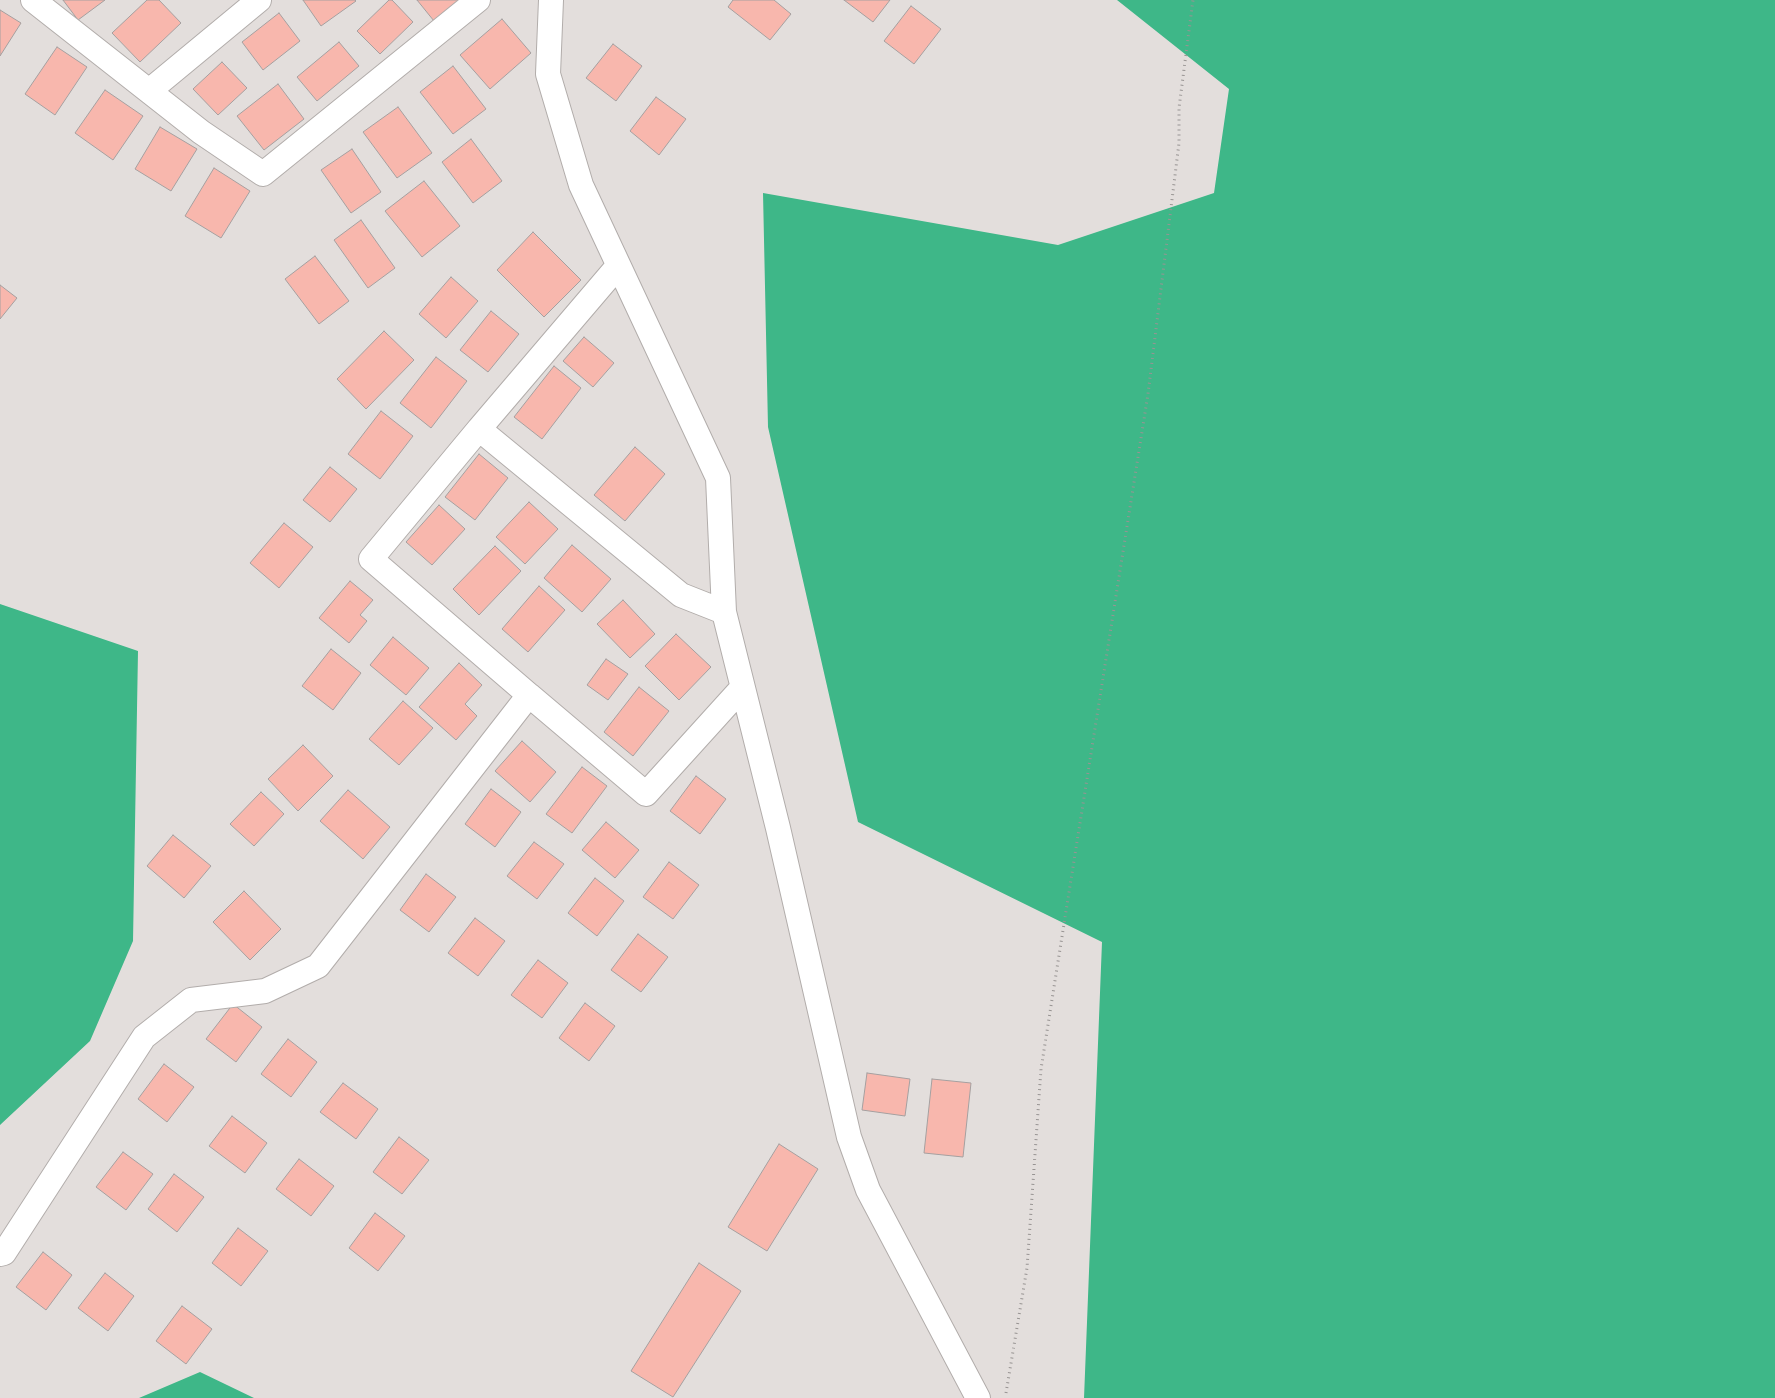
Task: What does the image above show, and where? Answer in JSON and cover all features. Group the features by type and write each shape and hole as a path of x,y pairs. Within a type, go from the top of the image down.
{"street":[{"path":"33,0 201,132 263,174 478,0"},
{"path":"149,91 259,0"},
{"path":"551,0 548,74 581,185 718,478 724,612 830,1044 850,1137 868,1190 978,1398"},
{"path":"618,266 371,558 646,794 742,688"},
{"path":"479,429 681,595 724,612"},
{"path":"0,1254 4,1253 144,1038 191,1000 265,990 318,966 529,695"}],"path":[{"path":"1005,1398 1027,1268 1041,1068 1148,394 1180,142 1179,108 1193,0"}],"green space":[{"path":"1117,0 1775,0 1775,1398 1084,1398 1102,942 858,822 768,427 763,193 1058,245 1214,193 1229,89"},
{"path":"0,604 138,651 133,941 90,1041 0,1125"},
{"path":"200,1372 254,1398 139,1398"}],"building":[{"path":"63,0 105,0 78,20"},
{"path":"147,0 159,0 181,23 140,62 112,33"},
{"path":"303,0 355,0 356,1 321,26"},
{"path":"389,0 392,0 413,22 380,54 357,31"},
{"path":"417,0 459,0 434,21"},
{"path":"733,0 774,0 791,14 770,40 728,7"},
{"path":"844,0 890,0 873,22"},
{"path":"911,6 941,29 914,64 884,41"},
{"path":"0,10 21,23 0,56"},
{"path":"279,13 300,41 263,70 242,42"},
{"path":"502,19 531,53 490,89 460,55"},
{"path":"339,42 359,66 317,101 297,77"},
{"path":"613,44 642,66 616,101 586,78"},
{"path":"57,47 87,67 55,115 25,94"},
{"path":"222,62 247,88 218,115 193,89"},
{"path":"453,66 486,109 453,134 420,92"},
{"path":"278,84 304,119 264,150 237,116"},
{"path":"105,90 143,116 113,160 75,133"},
{"path":"656,97 686,119 659,155 630,131"},
{"path":"398,107 432,153 397,178 363,132"},
{"path":"160,127 197,149 171,191 135,169"},
{"path":"471,139 502,181 473,203 442,162"},
{"path":"352,149 381,192 351,213 321,170"},
{"path":"214,168 250,191 221,238 185,216"},
{"path":"424,181 460,226 422,257 385,211"},
{"path":"361,220 395,268 368,288 334,240"},
{"path":"533,232 581,280 544,317 497,270"},
{"path":"315,256 349,301 319,324 285,279"},
{"path":"451,277 478,301 446,338 419,314"},
{"path":"0,285 17,298 0,319"},
{"path":"491,311 519,334 488,372 460,350"},
{"path":"384,331 414,360 366,409 337,379"},
{"path":"584,337 614,363 593,387 563,361"},
{"path":"436,357 467,381 431,428 400,403"},
{"path":"554,366 581,388 542,439 514,417"},
{"path":"381,411 413,436 380,479 348,454"},
{"path":"635,447 665,474 625,521 594,495"},
{"path":"479,454 508,478 475,520 445,497"},
{"path":"330,467 357,489 330,522 303,500"},
{"path":"529,502 558,529 525,564 496,537"},
{"path":"439,505 465,529 432,565 406,542"},
{"path":"284,523 313,547 279,588 250,563"},
{"path":"572,545 611,579 582,612 544,578"},
{"path":"495,546 521,571 479,615 453,589"},
{"path":"350,581 373,600 360,615 367,621 349,643 319,618"},
{"path":"539,586 565,610 528,652 502,629"},
{"path":"623,600 655,634 630,658 597,624"},
{"path":"676,634 711,667 679,700 645,666"},
{"path":"393,637 429,668 406,695 370,665"},
{"path":"331,649 361,673 333,710 302,686"},
{"path":"606,659 628,674 608,700 587,685"},
{"path":"459,663 482,685 465,704 477,716 456,740 419,707"},
{"path":"639,687 669,711 633,756 604,732"},
{"path":"403,701 433,728 399,765 369,739"},
{"path":"522,741 556,772 530,802 495,771"},
{"path":"303,745 333,776 298,811 268,779"},
{"path":"582,767 607,786 572,833 546,814"},
{"path":"696,776 726,799 700,834 670,811"},
{"path":"491,789 521,812 495,847 465,824"},
{"path":"348,790 390,827 363,859 320,821"},
{"path":"261,792 284,814 254,846 230,824"},
{"path":"606,822 639,850 615,878 582,850"},
{"path":"173,835 211,866 184,898 147,866"},
{"path":"534,842 564,864 537,899 507,876"},
{"path":"669,862 699,885 673,919 643,897"},
{"path":"426,874 456,897 429,932 400,910"},
{"path":"595,878 624,901 597,936 568,913"},
{"path":"244,891 281,929 250,960 213,922"},
{"path":"475,918 505,941 478,976 448,953"},
{"path":"638,934 668,957 641,992 611,970"},
{"path":"538,960 568,983 542,1018 511,995"},
{"path":"585,1003 615,1026 589,1061 559,1038"},
{"path":"233,1004 262,1027 236,1062 206,1039"},
{"path":"288,1039 317,1062 291,1097 261,1074"},
{"path":"164,1064 194,1087 167,1122 138,1099"},
{"path":"867,1073 910,1079 905,1116 862,1110"},
{"path":"932,1079 971,1083 963,1157 924,1153"},
{"path":"343,1083 378,1109 356,1139 320,1112"},
{"path":"232,1116 267,1143 245,1173 209,1146"},
{"path":"399,1137 429,1160 402,1194 373,1172"},
{"path":"779,1144 818,1169 767,1251 728,1227"},
{"path":"123,1152 153,1174 126,1210 96,1187"},
{"path":"299,1159 334,1186 311,1216 276,1189"},
{"path":"174,1174 204,1197 177,1232 148,1209"},
{"path":"375,1213 405,1236 378,1271 349,1248"},
{"path":"238,1228 268,1251 241,1286 212,1263"},
{"path":"43,1252 72,1275 46,1310 16,1287"},
{"path":"699,1263 741,1291 673,1397 631,1371"},
{"path":"105,1273 134,1296 108,1331 78,1308"},
{"path":"182,1306 212,1329 186,1364 156,1341"}]}
